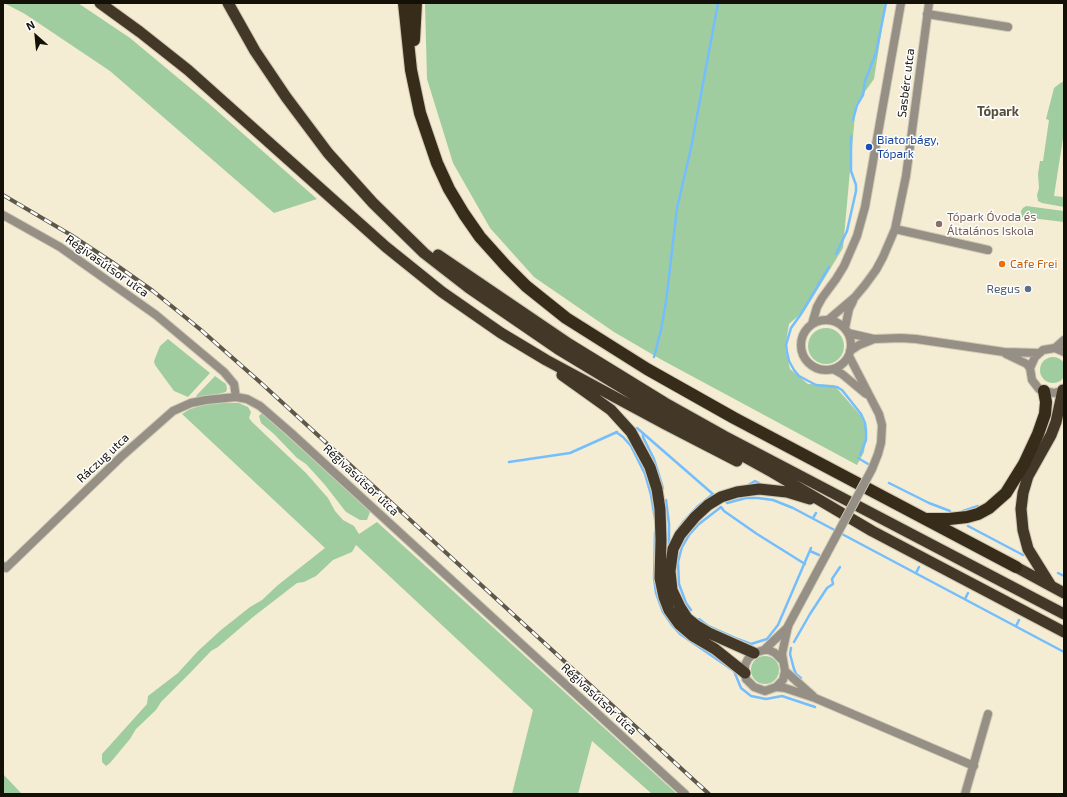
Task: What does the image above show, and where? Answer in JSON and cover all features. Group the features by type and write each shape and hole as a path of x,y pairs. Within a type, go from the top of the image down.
{"highway":[{"path":"100,3 188,70 386,247 431,283 501,333 546,360 665,424 765,475 809,494"},
{"path":"228,3 255,51 289,102 328,153 373,203 424,253 469,288 558,349 655,408 772,472 878,534 1064,632"},
{"path":"404,3 411,70 420,113 437,163 449,189 480,237 526,286 566,318 654,373 734,418 1064,593"},
{"path":"411,70 416,3"},
{"path":"406,234 569,344 665,403 724,436 1064,614"},
{"path":"546,360 558,373 611,410 631,432 650,467 657,489 661,528 660,578 668,610 679,624 693,636 715,649 744,673"},
{"path":"1051,586 1028,549 1023,530 1021,509 1023,493 1028,476 1051,435 1056,422 1063,390"},
{"path":"925,519 949,519 978,514 989,508 1006,493 1024,464 1038,434 1045,414 1046,402 1044,391"},
{"path":"759,652 709,633 687,618 672,590 670,571 673,549 680,535 695,517 708,505 721,497 737,492 759,489 787,492 828,505"}],"street":[{"path":"812,324 819,302 844,266 857,236 865,207 901,3"},
{"name":"Sasbérc utca","path":"846,331 849,309 855,297 876,270 895,230 906,169 929,3"},
{"path":"927,14 1008,27"},
{"name":"Régivasútsor utca","path":"3,215 60,247 156,315 224,372 234,384 236,396 256,403 290,432 685,794"},
{"path":"895,230 988,250"},
{"name":"Sasbérc utca","path":"828,320 855,297"},
{"path":"788,626 759,652 748,659 744,673 749,684 759,690 770,690 776,687 782,680 785,671 783,661 783,645 788,626 872,469 881,443 882,425 879,414 849,354 850,339 846,331 840,324 828,320 820,320 806,329 800,344 804,360 817,369 825,371 840,366 849,354 859,345 874,339 916,339 1004,352 1039,353"},
{"path":"846,331 874,339"},
{"path":"1055,348 1064,340"},
{"path":"1030,368 1035,357 1039,353 1049,348 1055,348 1064,352"},
{"path":"1004,352 1027,364 1030,368 1032,380 1035,385 1044,391 1054,393 1063,390"},
{"path":"833,369 842,374 869,396"},
{"name":"Ráczug utca","path":"4,568 122,456 173,411 191,403 236,396"},
{"path":"759,652 775,652 783,661"},
{"path":"785,671 815,698"},
{"path":"776,687 785,688 815,698 974,766"},
{"path":"965,794 988,714"}],"green space":[{"path":"4,3 78,3 130,38 207,102 317,199 274,213 110,71 25,14"},
{"path":"425,3 886,3 874,79 856,104 843,248 805,310 789,324 785,348 790,369 808,384 834,385 861,416 867,431 864,452 857,465 662,360 614,332 534,277 490,228 453,163 427,79"},
{"path":"1064,81 1064,132 1054,196 1064,197 1064,207 1042,203 1038,201 1037,195 1039,188 1038,174 1040,161 1043,161 1049,120 1046,119 1054,88"},
{"path":"1026,206 1064,211 1064,222 1022,217 1021,211"},
{"path":"830,328 839,333 843,339 843,353 839,359 830,364 822,364 813,359 809,353 808,342 813,333 819,329"},
{"path":"168,339 210,373 188,397 174,391 155,365 154,361 160,346"},
{"path":"1053,357 1062,361 1066,370 1062,379 1053,383 1044,379 1040,370 1044,361"},
{"path":"215,376 226,384 226,392 197,399 196,396"},
{"path":"239,403 248,407 251,412 249,418 252,422 306,473 328,498 335,511 343,520 354,526 359,534 377,522 677,794 652,794 592,741 578,794 512,794 533,710 356,545 352,552 333,560 316,576 304,582 297,583 253,617 218,647 211,651 161,702 156,710 136,729 130,739 106,766 102,762 102,754 147,704 148,696 178,673 198,651 221,630 250,607 262,600 278,585 325,548 182,414 190,409 207,404"},
{"path":"262,413 369,510 370,512 367,520 360,520 346,512 306,464 297,458 261,423 259,416"},
{"path":"765,656 775,660 779,670 775,680 765,684 755,680 751,670 755,660"},
{"path":"3,774 22,794 3,794"}],"waterway":[{"path":"654,357 666,302 677,208 691,148 718,3"},
{"path":"853,120 857,105 863,95 865,81 876,53 886,3"},
{"path":"836,254 847,231 856,191 856,185 851,171 851,136"},
{"path":"829,267 791,328 786,345 787,352 789,361 799,376 816,385 837,387 842,390 861,414 865,423 866,440 860,455"},
{"path":"637,428 714,495"},
{"path":"616,432 631,446 645,474 651,495 655,519"},
{"path":"509,462 570,453 617,432"},
{"path":"643,433 643,437 654,459 663,488"},
{"path":"858,458 868,464"},
{"path":"748,485 755,481 759,483"},
{"path":"889,483 929,503 950,511"},
{"path":"678,529 697,507 713,494"},
{"path":"727,503 746,498 758,498 773,500 793,508 1064,652"},
{"path":"666,500 669,524 669,547"},
{"path":"963,511 978,506"},
{"path":"691,610 686,603 679,584 678,562 682,547 689,535 699,524 721,507 724,511 757,534 805,564"},
{"path":"813,518 816,513"},
{"path":"968,526 1023,555"},
{"path":"655,532 654,578 656,593 663,612 680,634 734,671 741,688 751,696 766,699 782,696 815,707"},
{"path":"699,619 708,626 751,644 767,639 778,625 811,548"},
{"path":"810,551 819,555"},
{"path":"794,642 827,588 833,584 832,579 840,567"},
{"path":"916,573 919,567"},
{"path":"1058,573 1064,576"},
{"path":"965,599 968,593"},
{"path":"1016,626 1019,620"},
{"path":"791,648 790,654 794,669 796,674 801,678"}],"railway":[{"path":"3,195 71,235 112,262 153,291 201,330 261,383 709,794"}],"place":[{"name":"Biatorbágy, Tópark","path":"869,147"},
{"name":"Tópark Óvoda és Általános Iskola","path":"939,224"},
{"name":"Cafe Frei","path":"1002,264"},
{"name":"Regus","path":"1028,289"}],"district":[{"name":"Tópark","path":"998,112"}]}
